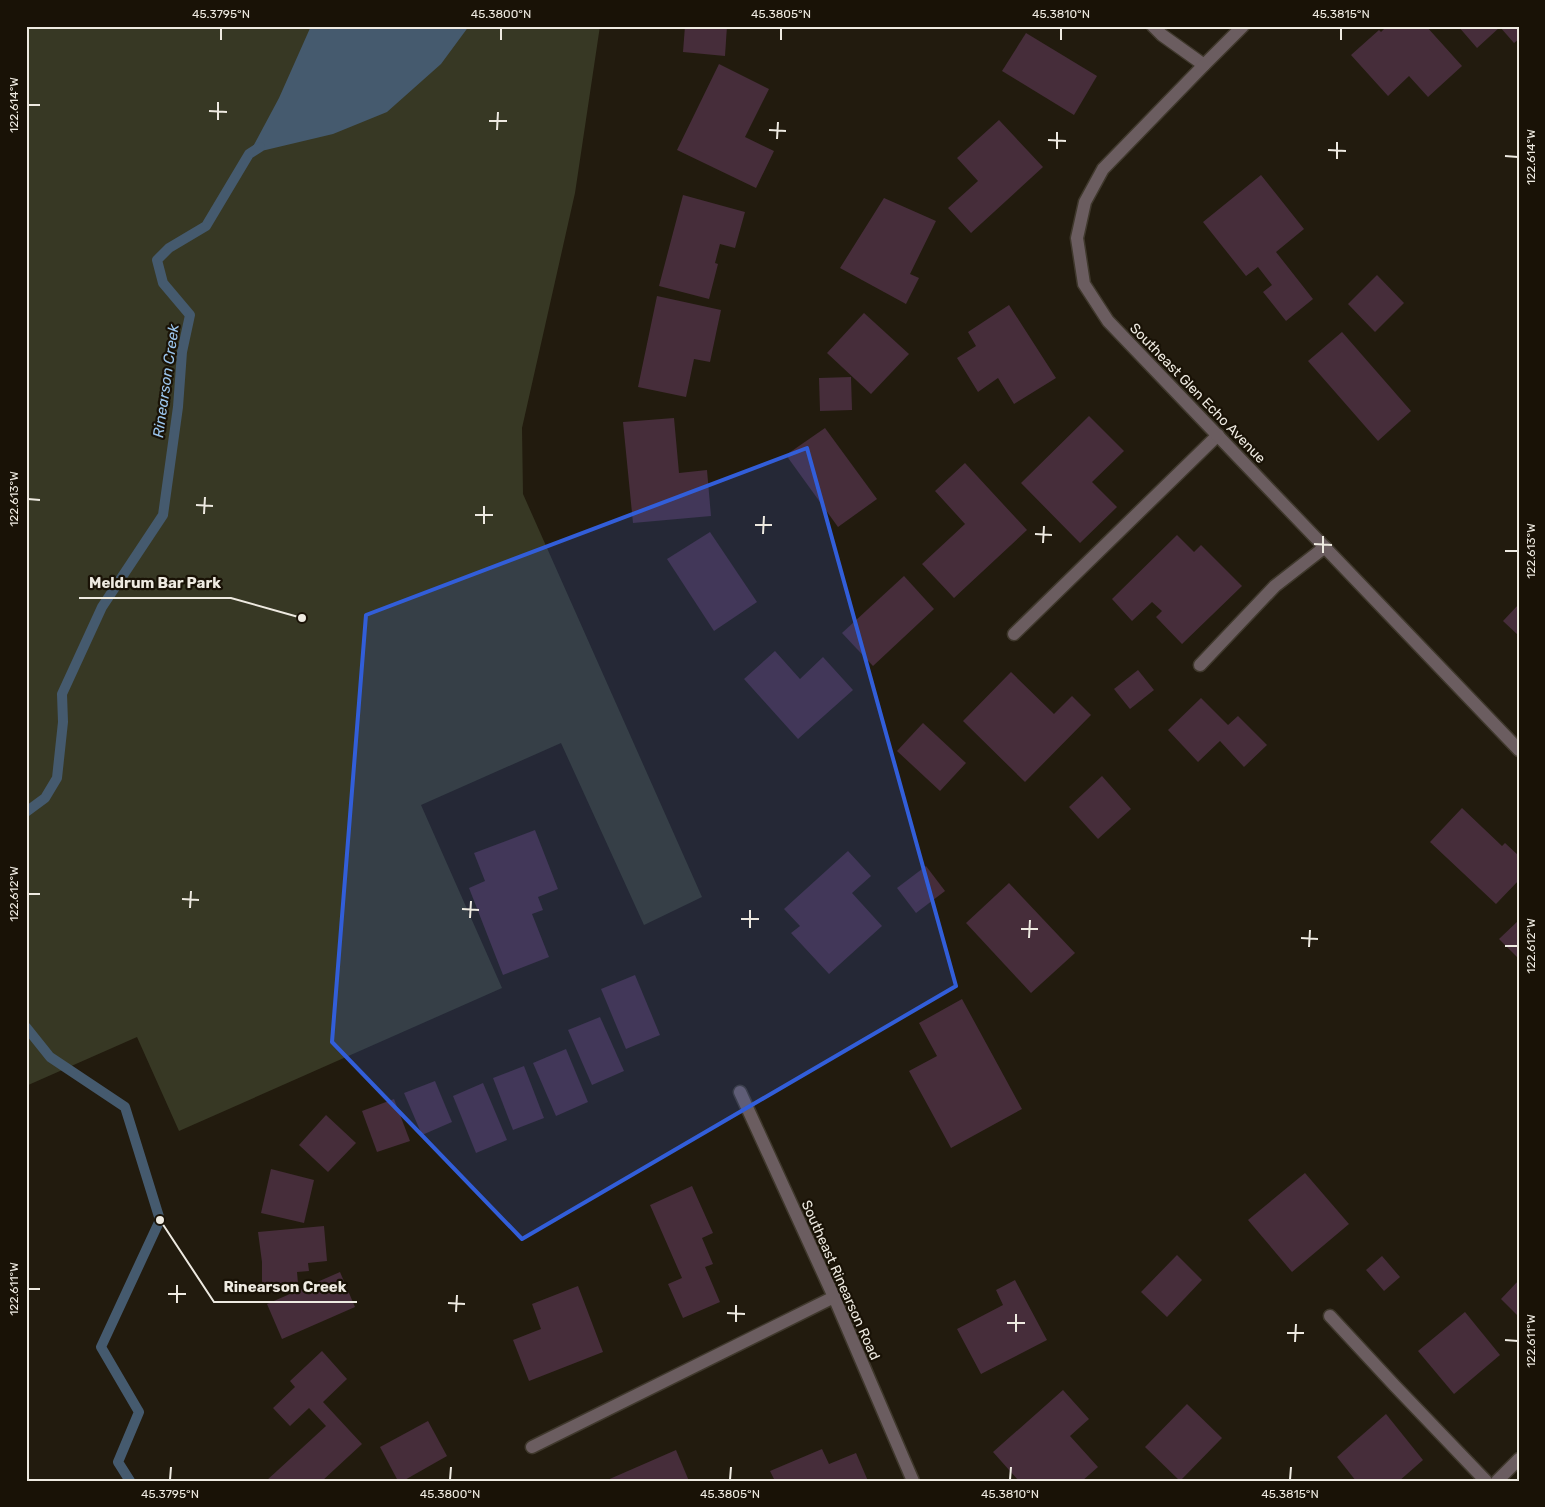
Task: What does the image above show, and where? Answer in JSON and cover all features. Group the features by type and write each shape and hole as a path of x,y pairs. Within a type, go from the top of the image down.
{"street":[{"path":"1153,26 1162,35 1204,65"},
{"name":"Southeast Glen Echo Avenue","path":"1243,26 1103,168 1085,202 1077,238 1084,284 1108,321 1519,750"},
{"path":"1014,634 1218,436"},
{"path":"1200,665 1275,586 1325,547"},
{"name":"Southeast Rinearson Road","path":"740,1092 834,1297 912,1481"},
{"path":"532,1447 834,1297"},
{"path":"1330,1316 1394,1386 1486,1481"},
{"path":"1497,1481 1519,1459"}],"highlighted area":[{"path":"807,448 956,986 522,1239 332,1042 366,615"}],"green space":[{"path":"26,26 600,26 575,193 522,428 523,494 702,897 644,925 561,743 421,805 502,988 179,1131 137,1037 26,1086"}],"water":[{"path":"311,26 469,26 441,64 387,112 333,134 249,154 279,98"}],"building":[{"path":"685,26 727,26 725,56 683,52"},
{"path":"1387,26 1426,26 1462,66 1428,97 1409,76 1388,96 1351,55 1379,30 1381,32"},
{"path":"1458,26 1519,26 1519,39 1514,43 1500,27 1477,48"},
{"path":"1026,33 1097,76 1074,115 1002,71"},
{"path":"719,64 769,89 745,137 774,151 756,188 677,150"},
{"path":"999,120 1043,167 971,233 948,208 978,181 957,158"},
{"path":"1261,175 1304,229 1276,252 1313,299 1286,321 1263,292 1272,285 1258,267 1246,276 1203,222"},
{"path":"683,195 745,212 735,248 720,244 715,263 718,264 709,299 659,286"},
{"path":"884,198 936,221 910,274 919,278 906,304 840,268"},
{"path":"1377,275 1404,303 1375,332 1348,304"},
{"path":"657,296 721,310 710,362 694,359 686,397 638,387"},
{"path":"1009,305 1056,378 1014,404 998,378 978,392 957,358 976,346 968,332"},
{"path":"864,313 909,354 871,394 827,353"},
{"path":"1342,332 1411,411 1378,441 1308,361"},
{"path":"851,377 852,410 820,411 819,378"},
{"path":"1089,416 1124,451 1092,482 1117,507 1080,543 1021,483"},
{"path":"674,418 679,473 707,470 711,516 633,523 623,422"},
{"path":"825,428 877,499 838,527 786,455"},
{"path":"965,463 1027,530 954,598 922,564 965,524 935,491"},
{"path":"710,532 757,602 714,631 667,559"},
{"path":"1177,535 1194,552 1201,545 1242,586 1182,644 1156,617 1162,611 1152,602 1132,621 1112,599"},
{"path":"904,576 934,609 873,666 842,633"},
{"path":"1519,604 1519,636 1503,621"},
{"path":"775,651 800,679 823,657 853,690 798,739 744,679"},
{"path":"1138,670 1154,690 1130,709 1114,689"},
{"path":"1011,672 1054,714 1072,696 1091,715 1025,782 963,721"},
{"path":"1201,698 1228,725 1238,716 1267,745 1244,767 1220,741 1198,762 1168,730"},
{"path":"923,723 966,763 940,791 897,751"},
{"path":"1102,776 1131,809 1098,839 1069,807"},
{"path":"1462,808 1502,846 1505,843 1519,856 1519,880 1496,904 1430,842"},
{"path":"535,830 558,889 538,897 543,910 532,914 549,957 503,975 469,888 485,881 474,853"},
{"path":"848,851 871,876 852,893 882,926 829,974 791,933 800,926 784,909"},
{"path":"926,866 945,891 916,913 897,888"},
{"path":"1009,883 1075,953 1031,993 966,923"},
{"path":"1519,920 1519,959 1499,939"},
{"path":"635,975 660,1035 626,1049 601,989"},
{"path":"962,999 1022,1109 951,1148 909,1071 937,1056 919,1023"},
{"path":"600,1017 624,1071 592,1085 568,1030"},
{"path":"566,1049 588,1102 556,1116 533,1063"},
{"path":"524,1066 544,1118 513,1130 493,1078"},
{"path":"435,1081 452,1122 422,1135 404,1093"},
{"path":"483,1083 507,1140 476,1153 453,1096"},
{"path":"394,1099 410,1141 377,1152 362,1111"},
{"path":"326,1115 356,1143 328,1172 299,1145"},
{"path":"271,1169 314,1180 304,1223 261,1213"},
{"path":"1305,1173 1349,1224 1292,1272 1248,1220"},
{"path":"692,1186 713,1233 702,1238 713,1264 705,1267 720,1302 683,1318 668,1284 682,1278 650,1205"},
{"path":"324,1226 327,1261 308,1263 309,1271 297,1272 298,1283 262,1283 262,1262 258,1232"},
{"path":"1177,1255 1202,1280 1167,1317 1141,1292"},
{"path":"1382,1256 1400,1277 1384,1291 1366,1270"},
{"path":"340,1272 355,1307 282,1339 267,1304"},
{"path":"1015,1280 1047,1340 981,1374 957,1329 1003,1305 996,1290"},
{"path":"1519,1280 1519,1317 1501,1299"},
{"path":"578,1286 603,1352 529,1381 513,1340 541,1329 532,1304"},
{"path":"1465,1312 1500,1355 1454,1394 1418,1351"},
{"path":"322,1351 347,1379 323,1402 362,1444 322,1481 266,1481 326,1426 309,1408 290,1426 273,1408 295,1387 290,1381"},
{"path":"1063,1390 1089,1419 1070,1436 1098,1467 1082,1481 1019,1481 993,1452"},
{"path":"1187,1404 1222,1438 1180,1481 1145,1447"},
{"path":"1386,1414 1423,1460 1399,1481 1356,1481 1337,1457"},
{"path":"428,1421 447,1456 403,1481 398,1481 380,1447"},
{"path":"822,1449 829,1464 856,1453 868,1481 775,1481 770,1471"},
{"path":"676,1450 689,1481 605,1481"}],"waterway":[{"name":"Rinearson Creek","path":"26,812 45,798 57,778 63,722 62,694 102,607 163,515 178,407 182,352 190,315 163,283 157,260 169,248 206,226 249,154 260,147"},
{"name":"Rinearson Creek","path":"26,1027 50,1057 125,1107 160,1220 101,1347 139,1412 118,1462 130,1481"}],"place":[{"name":"Meldrum Bar Park","path":"302,618"},
{"name":"Rinearson Creek","path":"160,1220"}]}
